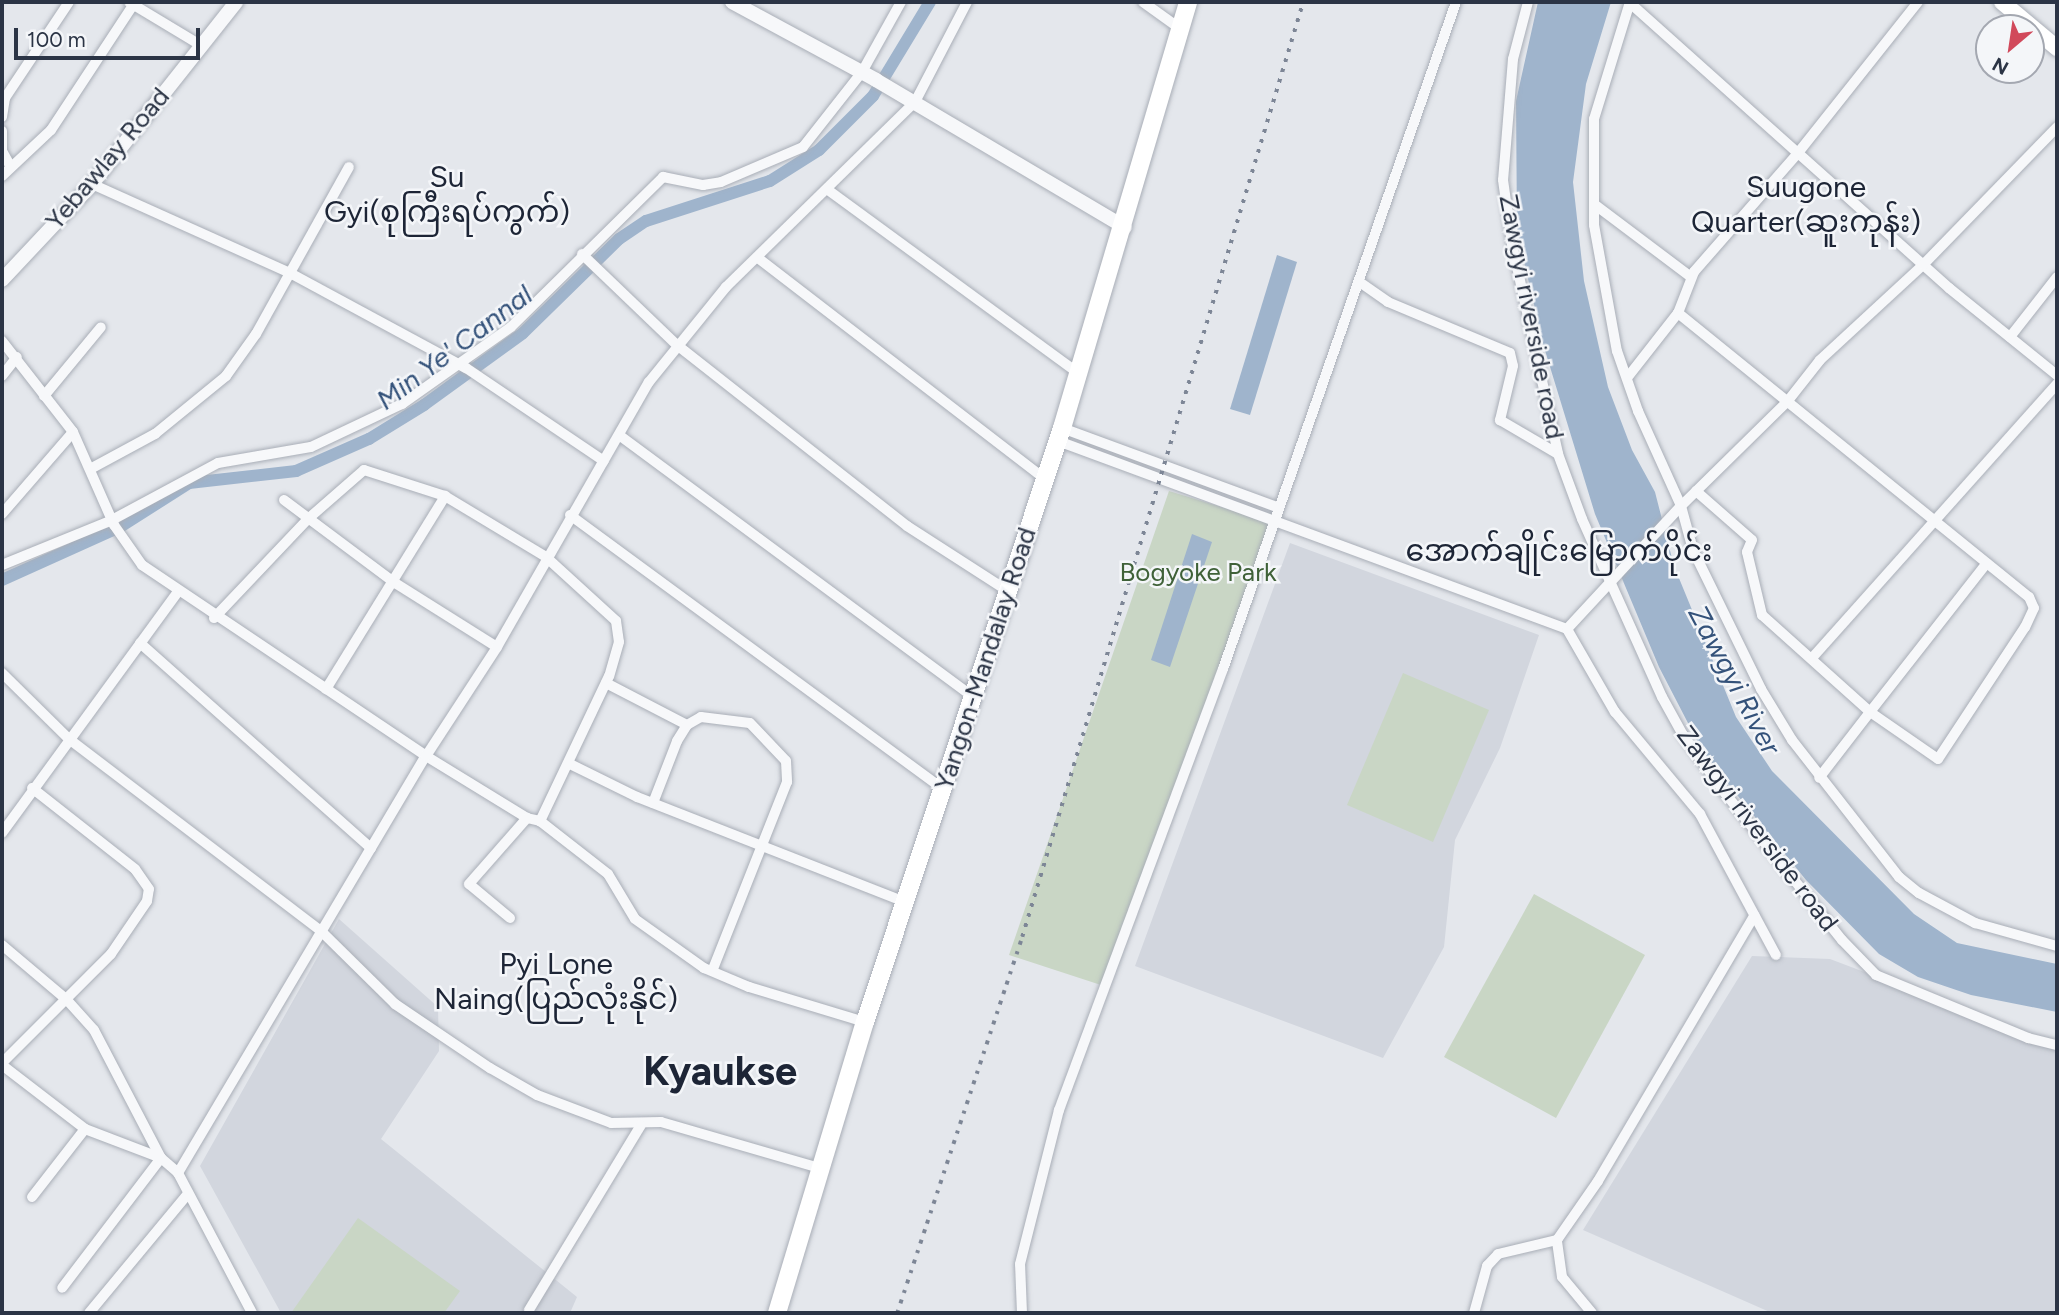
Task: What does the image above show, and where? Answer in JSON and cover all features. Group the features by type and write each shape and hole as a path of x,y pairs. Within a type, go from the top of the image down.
{"highway":[{"name":"Yangon-Mandalay Road","path":"777,1313 819,1168 866,1022 976,699 1060,435 1125,227 1188,2"}],"main road":[{"path":"2002,2 2057,48"}],"street":[{"path":"2,117 5,98 69,2"},
{"name":"Yebawlay Road","path":"4,272 92,184 236,2"},
{"path":"732,2 876,80 1125,227"},
{"path":"2,565 113,523 218,463 311,447 402,404 462,366 511,327 663,177 703,185 803,147 862,72 901,2"},
{"path":"178,1173 426,756 497,648 570,515 649,382 726,287 828,190 909,99 967,2"},
{"path":"1143,2 1179,28"},
{"path":"1022,1313 1020,1264 1059,1110 1361,283 1456,2"},
{"name":"Zawgyi riverside road","path":"1528,2 1513,60 1503,180 1512,244 1558,454 1582,519 1683,736 1842,940 1876,975 2028,1038 2057,1045"},
{"path":"2057,375 1923,265 1630,2 1594,119 1594,204 1617,351 1681,506 1693,550 1760,689 1819,778 1899,877 1919,893 1975,923 2057,946"},
{"path":"1627,378 1678,313 1690,277 1798,153 1918,2"},
{"path":"2,176 51,130 132,3 202,46"},
{"path":"1567,629 1681,506 1787,402 1820,360 1923,265 2057,127"},
{"path":"2,131 2,151 11,167"},
{"path":"92,468 155,434 226,376 290,273 349,167"},
{"path":"92,184 290,273 462,366 604,461"},
{"path":"828,190 1078,373"},
{"path":"1594,204 1690,277"},
{"path":"582,254 677,345 906,526 1009,591"},
{"path":"758,258 1045,479"},
{"path":"2010,337 2057,277"},
{"path":"1361,283 1388,302 1510,353 1513,366 1500,420 1558,454"},
{"path":"1678,313 2029,597 2034,608 1938,759 1870,712 1812,657 1762,615 1747,552 1752,540 1696,491"},
{"path":"44,396 101,327"},
{"path":"2,341 73,432 92,468 113,523 130,552 177,593 426,756 527,818 540,821 608,874 635,919 661,941 712,971 866,1022"},
{"path":"2,376 17,357"},
{"path":"1812,657 1934,520 1996,457 2057,384"},
{"path":"2,514 73,432"},
{"path":"619,435 976,699"},
{"path":"1060,435 1279,508"},
{"path":"1060,435 1274,523 1567,629 1615,712 1700,814 1776,955"},
{"path":"214,618 309,518 364,470 445,496 546,557 616,621 619,642 606,683 570,764 540,821"},
{"path":"326,689 395,583 445,496"},
{"path":"284,500 395,583 497,648"},
{"path":"570,515 944,790"},
{"path":"1819,778 1987,562"},
{"path":"2,833 32,788 177,593"},
{"path":"140,643 371,848"},
{"path":"2,673 69,739 321,931 395,1004 490,1068 575,1112 611,1123 641,1125 661,1122 819,1168"},
{"path":"606,683 687,725"},
{"path":"653,803 687,725 701,717 719,716 750,723 786,761 787,782 712,971"},
{"path":"570,764 653,803 907,903"},
{"path":"32,788 135,869 149,889 147,901 111,954 2,1064 85,1129 161,1158 178,1173 187,1195 252,1313"},
{"path":"510,918 469,884 527,818"},
{"path":"1592,1313 1562,1277 1558,1240 1598,1181 1754,916"},
{"path":"2,945 67,1000 94,1030 161,1158"},
{"path":"529,1310 641,1125"},
{"path":"32,1197 85,1129"},
{"path":"62,1288 161,1158"},
{"path":"89,1313 187,1195"},
{"path":"1474,1313 1487,1266 1499,1254 1558,1240"}],"shaded area":[{"path":"1290,543 1539,635 1500,748 1455,840 1444,947 1383,1058 1135,966"},
{"path":"339,919 438,1007 439,1051 381,1139 577,1297 570,1313 281,1313 200,1166"},
{"path":"1752,956 1830,959 2057,1045 2057,1313 1772,1313 1583,1230"}],"green space":[{"name":"Bogyoke Park","path":"1169,491 1274,523 1104,986 1009,955"},
{"path":"1403,673 1489,710 1433,842 1347,805"},
{"path":"1534,894 1645,955 1556,1118 1444,1057"},
{"path":"358,1218 460,1291 444,1313 291,1313"}],"water":[{"path":"1538,2 1611,2 1586,84 1573,182 1584,281 1608,387 1632,450 1655,492 1674,566 1736,717 1772,771 1914,914 1957,943 2057,964 2057,1012 1971,995 1918,977 1879,954 1806,880 1704,754 1659,667 1595,514 1543,344 1517,231 1516,101"},
{"path":"1277,255 1297,262 1250,415 1230,409"},
{"path":"1192,534 1212,542 1170,667 1151,660"}],"waterway":[{"name":"Min Ye' Cannal","path":"2,580 120,527 189,483 296,471 369,439 424,405 523,333 619,239 646,221 770,181 819,150 873,96 930,2"}],"railway":[{"path":"897,1313 1022,937 1303,2"}],"district":[{"name":"Su Gyi(စုကြီးရပ်ကွက်)","path":"447,194"},
{"name":"Suugone Quarter(ဆူးကုန်း)","path":"1806,204"},
{"name":"အောက်ချိုင်းမြောက်ပိုင်း","path":"1559,551"},
{"name":"Pyi Lone Naing(ပြည်လုံးနိုင်)","path":"556,981"},
{"name":"Kyaukse","path":"720,1071"}],"water label":[{"name":"Zawgyi River","path":"1735,680"}]}
